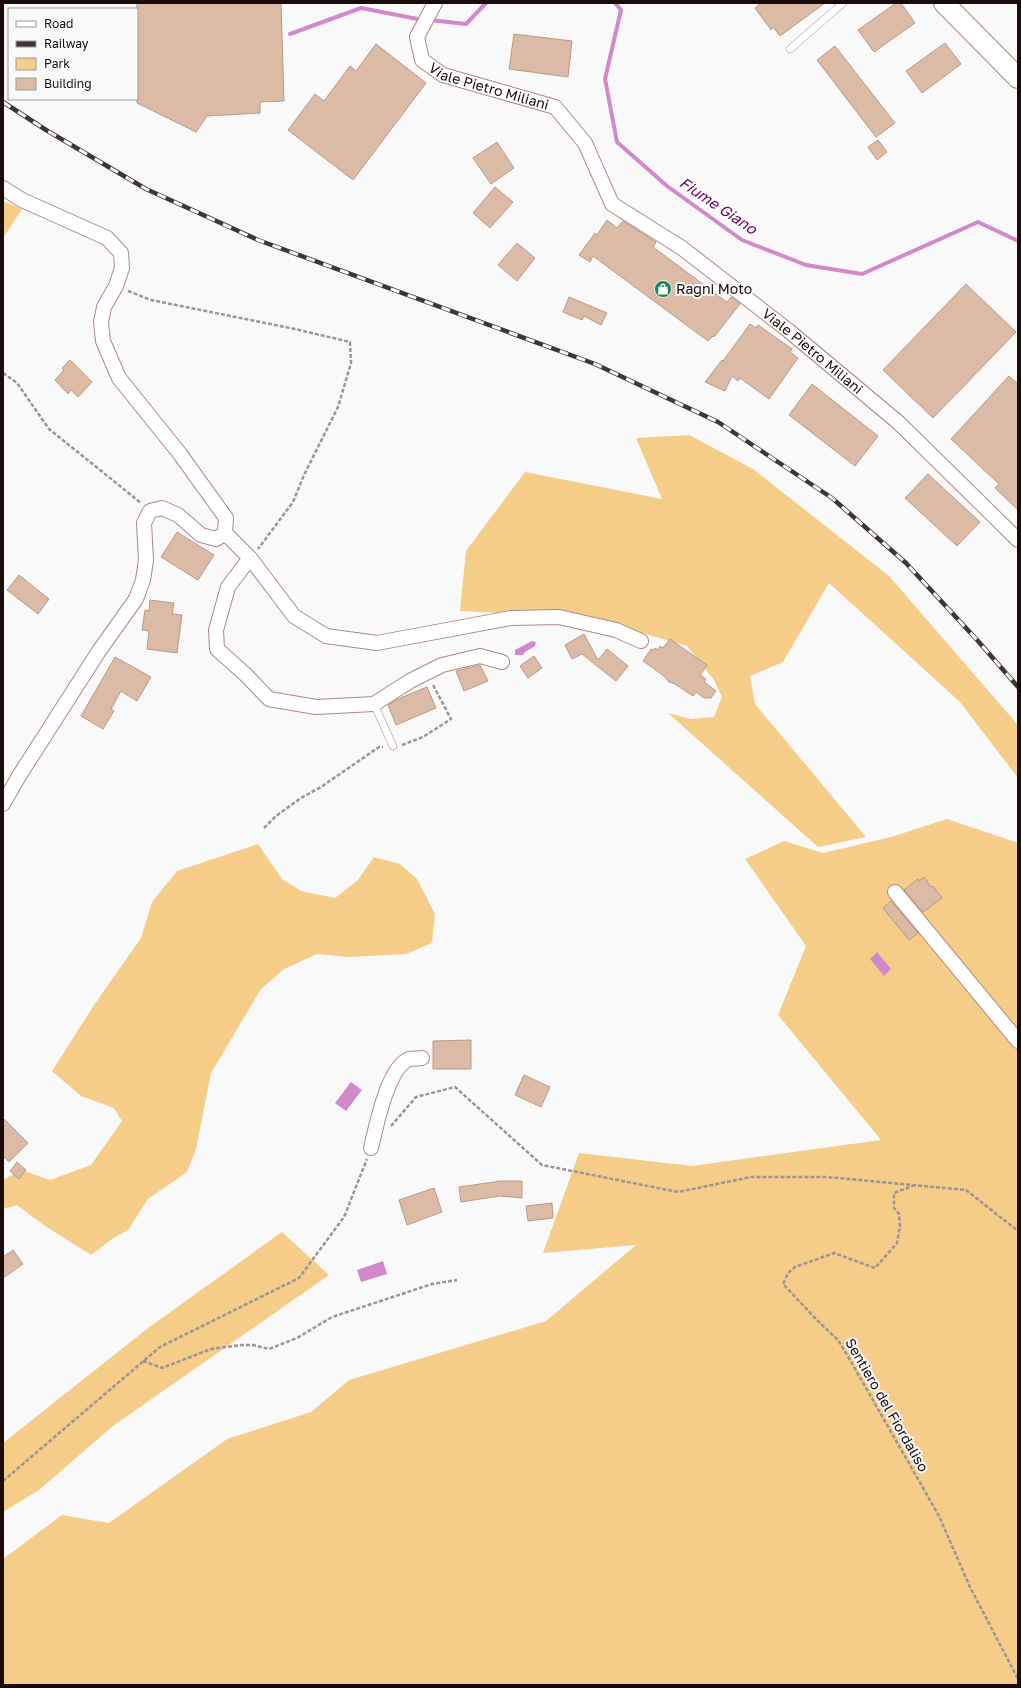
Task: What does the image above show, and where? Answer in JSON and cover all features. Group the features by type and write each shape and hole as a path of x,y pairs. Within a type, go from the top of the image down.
{"main road":[{"path":"944,3 1018,78"}],"street":[{"name":"Viale Pietro Miliani","path":"435,3 417,37 422,60 443,76 556,107 585,143 612,204 682,248 789,331 887,412 899,422 1018,540"},
{"path":"3,188 22,200 107,238 121,253 122,268 116,286 104,307 101,322 103,341 119,378 180,454 226,518 225,533 250,558 294,616 326,636 376,643 511,618 559,617 616,630 641,641"},
{"path":"3,804 19,776 99,651 136,599 144,580 146,560 144,523 150,511 162,508 178,515 201,535 216,539 225,533"},
{"path":"250,558 228,587 216,630 217,649 246,675 269,699 316,707 374,704 410,681 442,665 480,656 502,662"},
{"path":"895,892 1018,1041"},
{"path":"371,1148 383,1096 397,1070 407,1060 422,1058"}],"lane":[{"path":"790,49 843,3"},
{"path":"374,704 393,746"}],"path":[{"path":"116,286 151,300 264,322 350,342 351,363 338,407 304,475 293,502 263,544 250,558"},
{"path":"3,373 17,383 49,429 150,511"},
{"path":"264,828 276,816 302,798 322,788 379,748 405,745 423,737 451,719 428,673"},
{"path":"3,1481 160,1347 299,1278 344,1216 371,1148 416,1097 455,1087 542,1165 678,1192 751,1177 827,1176 966,1190 1018,1231"},
{"name":"Sentiero del Fiordaliso","path":"915,1185 894,1193 894,1208 900,1214 900,1226 897,1243 875,1268 834,1253 795,1267 788,1273 783,1284 838,1340 846,1353 939,1516 970,1587 1018,1679"},
{"path":"144,1361 162,1368 211,1349 242,1345 253,1345 270,1349 297,1338 332,1318 432,1284 457,1280"}],"green space":[{"path":"3,201 22,209 3,238"},
{"path":"689,435 753,469 889,576 1018,725 1018,778 960,702 829,583 783,662 750,676 755,704 866,837 818,847 668,713 691,719 714,717 722,697 714,680 687,646 586,617 460,611 466,551 525,472 662,499 636,438"},
{"path":"947,819 1018,843 1018,1685 3,1685 3,1559 62,1515 109,1523 227,1439 311,1412 349,1380 546,1321 636,1245 543,1253 579,1153 692,1166 881,1140 778,1015 806,946 745,859 784,841 823,853 891,837"},
{"path":"258,844 282,879 301,891 335,898 358,880 374,857 400,864 417,879 435,914 432,943 406,954 348,957 317,954 284,969 261,989 211,1073 196,1149 187,1172 148,1199 128,1230 112,1239 91,1255 42,1224 17,1205 3,1209 3,1180 21,1170 50,1180 91,1165 122,1121 114,1108 81,1096 52,1071 94,1005 141,938 152,902 177,871"},
{"path":"282,1232 329,1275 113,1426 39,1490 3,1512 3,1443 148,1328"}],"shaded area":[{"path":"532,641 536,642 535,646 523,655 515,655 515,650"},
{"path":"877,952 891,969 884,976 870,959"},
{"path":"351,1082 362,1090 346,1111 335,1103"},
{"path":"383,1261 387,1274 361,1282 357,1270"}],"building":[{"path":"137,3 281,3 284,101 260,102 260,113 207,116 196,132 137,103"},
{"path":"761,3 825,3 780,36 773,27 771,30 755,8"},
{"path":"896,3 901,3 915,23 874,52 858,30"},
{"path":"514,34 572,41 568,77 509,69"},
{"path":"945,43 961,64 922,93 906,71"},
{"path":"376,44 426,83 353,180 288,130 315,94 324,101 350,66 356,71"},
{"path":"835,46 895,123 876,137 817,60"},
{"path":"878,140 887,152 877,160 868,147"},
{"path":"497,142 514,168 491,184 473,158"},
{"path":"495,187 513,202 490,228 473,213"},
{"path":"607,220 617,228 623,221 656,242 653,247 727,302 731,297 740,304 714,337 713,336 708,341 593,256 590,262 579,255 595,233 597,235"},
{"path":"517,243 535,258 517,281 498,265"},
{"path":"966,284 1016,332 933,418 883,370"},
{"path":"569,297 607,313 601,325 584,316 582,320 563,312"},
{"path":"750,324 756,328 758,325 792,349 790,352 798,358 769,399 740,378 738,381 732,376 725,391 705,382 722,360 723,361"},
{"path":"70,360 92,382 78,397 71,390 68,394 55,380 64,370 62,368"},
{"path":"1009,376 1018,384 1018,510 995,488 999,484 951,439"},
{"path":"812,384 878,436 855,466 789,415"},
{"path":"928,474 980,522 957,546 905,498"},
{"path":"177,532 214,555 198,580 161,557"},
{"path":"19,575 49,599 38,614 7,590"},
{"path":"150,600 174,603 172,614 182,615 177,653 147,649 149,631 142,630 145,610 149,611"},
{"path":"584,634 598,660 607,649 628,666 616,681 582,654 572,659 565,645"},
{"path":"670,639 707,665 700,675 706,679 704,682 716,691 711,698 704,698 696,692 693,696 675,684 669,682 664,676 643,661 651,649 654,650 655,648 658,650 660,646 663,648"},
{"path":"534,656 542,668 528,678 520,666"},
{"path":"115,657 151,677 137,701 121,691 111,709 114,711 103,729 81,716"},
{"path":"480,665 488,681 464,691 456,671"},
{"path":"427,687 436,708 396,725 388,705 398,699"},
{"path":"924,877 942,898 923,912 904,890 918,879 919,881"},
{"path":"891,901 918,933 909,940 883,908"},
{"path":"471,1040 471,1069 433,1069 433,1041"},
{"path":"524,1075 550,1087 541,1107 515,1095"},
{"path":"3,1118 28,1143 9,1162 3,1156"},
{"path":"17,1162 26,1170 19,1179 10,1171"},
{"path":"501,1181 522,1181 522,1198 500,1196 461,1202 459,1187"},
{"path":"434,1188 442,1212 407,1225 399,1200"},
{"path":"552,1203 553,1218 528,1221 526,1206"},
{"path":"13,1250 23,1264 3,1278 3,1257"}],"waterway":[{"name":"Fiume Giano","path":"430,20 466,24 486,3"},
{"name":"Fiume Giano","path":"615,3 621,10 605,79 617,142 667,186 742,240 806,265 862,274 978,222 1018,241"},
{"name":"Fiume Giano","path":"290,34 361,8 423,20"}],"railway":[{"path":"3,102 46,130 146,189 258,240 595,364 718,422 832,498 906,563 1018,687"}],"place":[{"name":"Ragni Moto","path":"663,289"}]}
